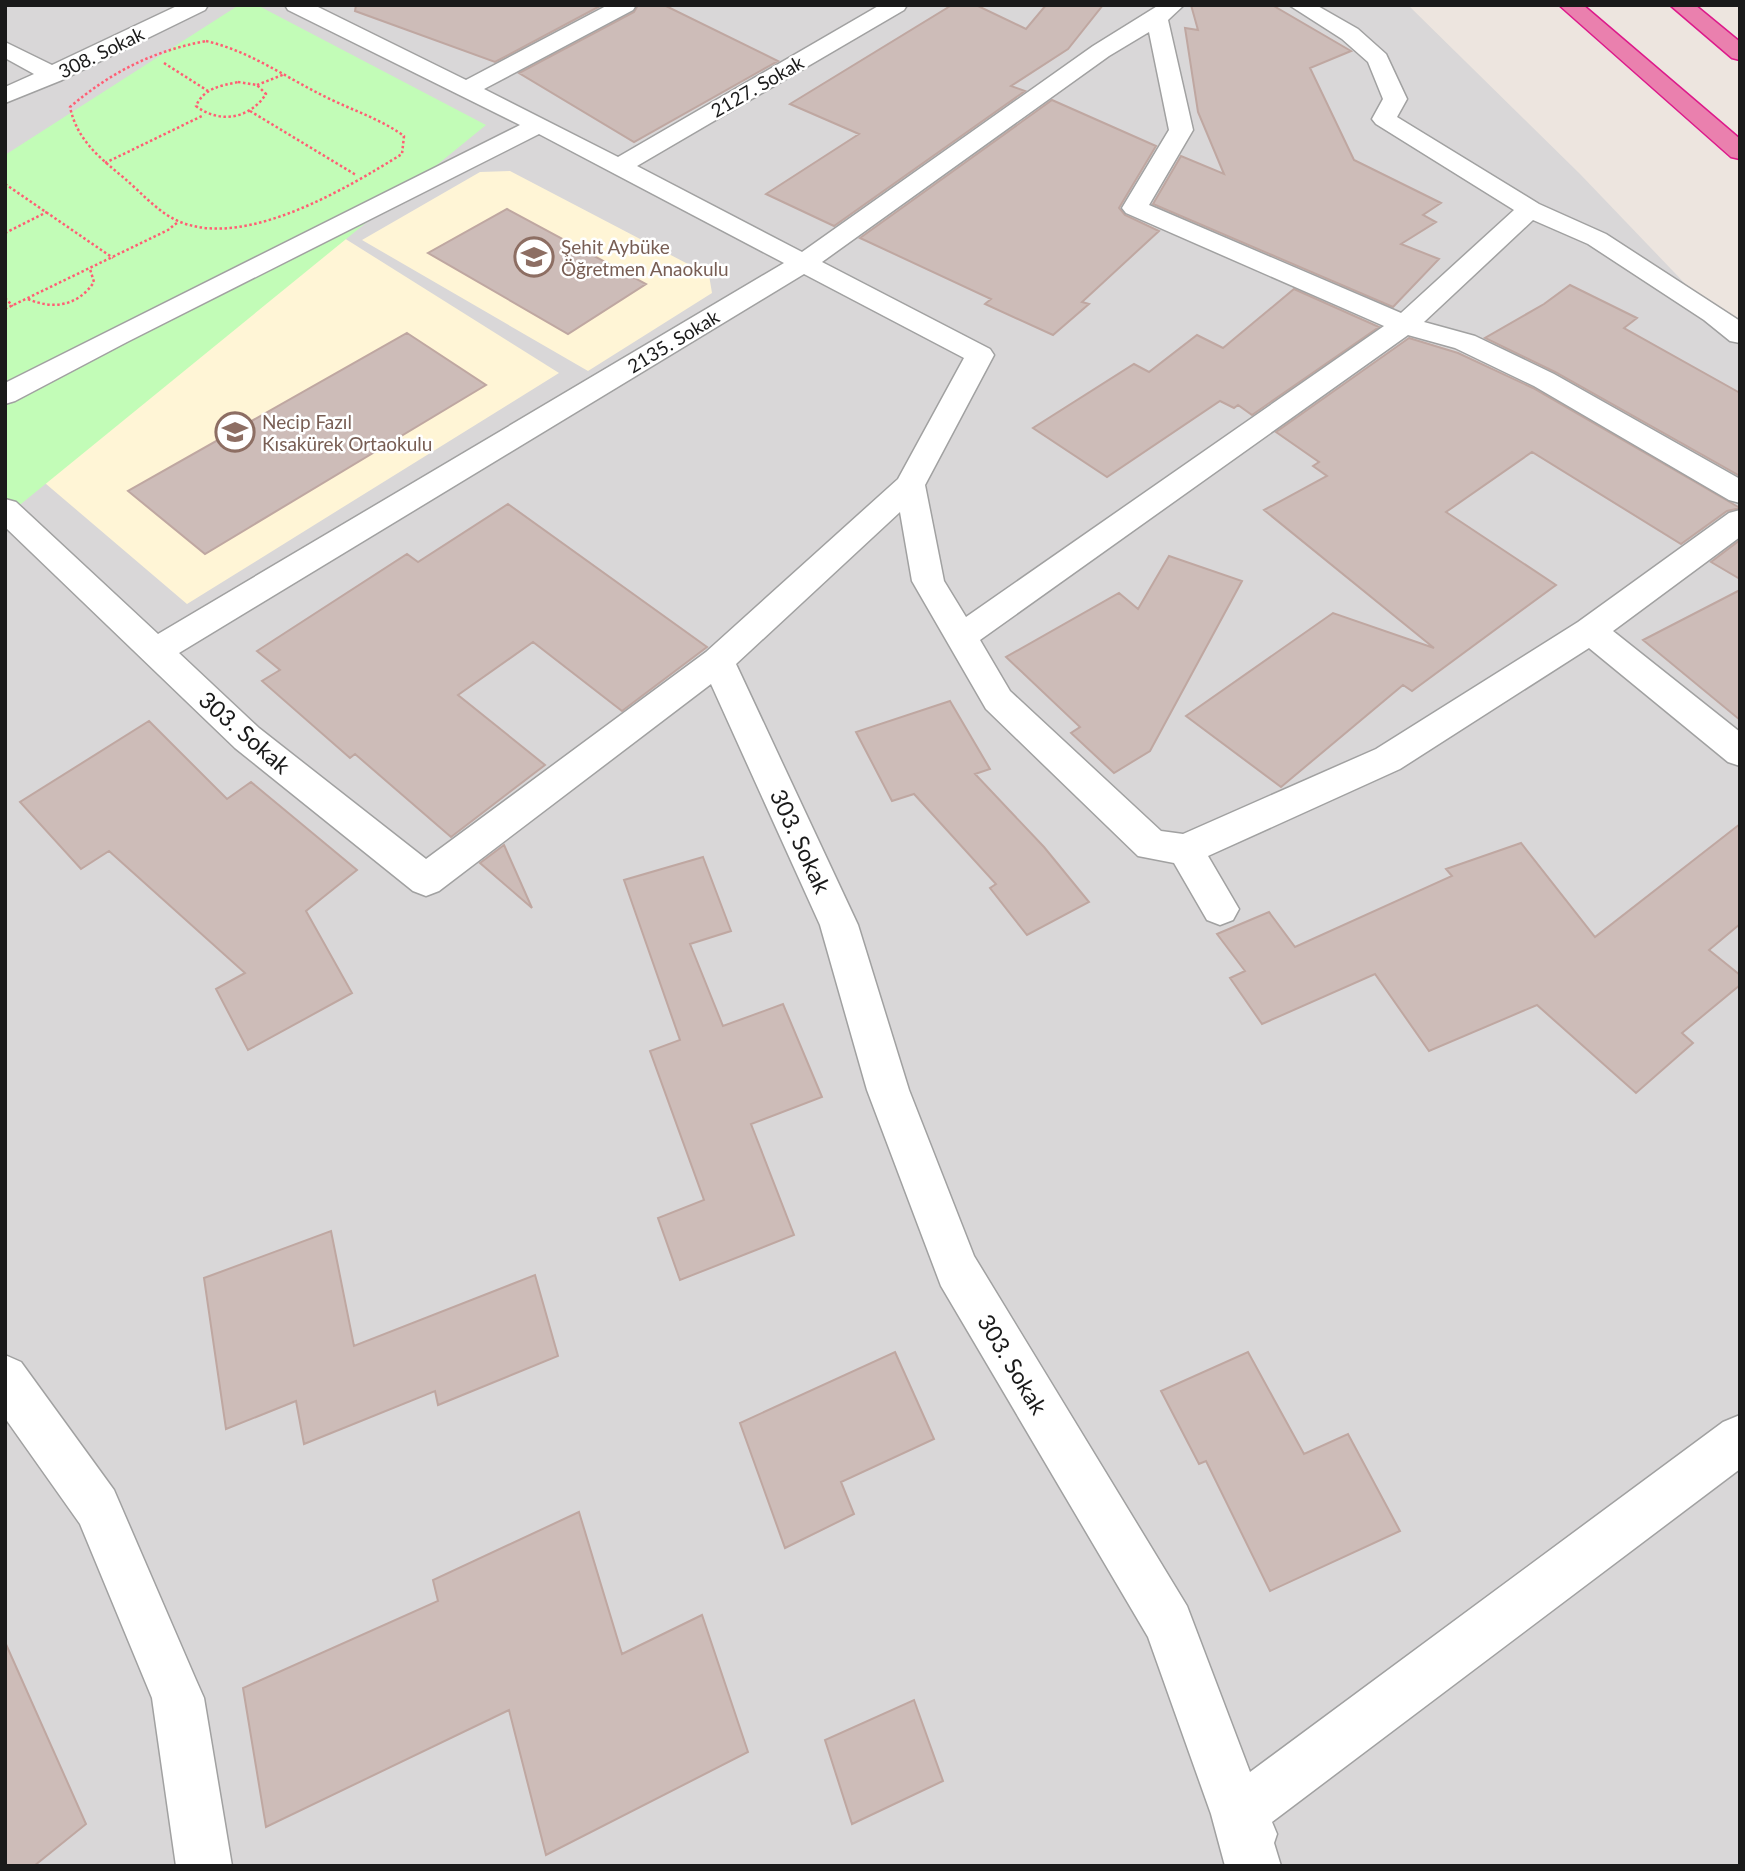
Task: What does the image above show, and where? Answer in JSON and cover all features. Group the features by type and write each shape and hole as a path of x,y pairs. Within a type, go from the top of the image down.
{"highway":[{"path":"1570,5 1740,152"},
{"path":"1681,5 1740,53"}],"street":[{"name":"308. Sokak","path":"5,96 197,5"},
{"path":"296,5 539,125 980,355 910,485 718,661"},
{"path":"464,90 625,5"},
{"name":"2127. Sokak","path":"618,167 896,5"},
{"path":"1300,5 1350,34 1378,60 1395,99 1384,119 1530,209 1597,239 1714,314 1740,335"},
{"path":"1165,12 1181,130 1135,208 1404,325 1465,342 1533,375 1740,493"},
{"name":"2135. Sokak","path":"156,651 803,263 1101,51 1165,12"},
{"path":"5,49 54,75"},
{"path":"5,395 117,336 539,125"},
{"path":"961,637 1404,325 1530,209"},
{"path":"910,485 928,581 998,700 1151,845 1185,850 1388,759 1590,631 1740,522"},
{"name":"303. Sokak","path":"5,509 247,738 426,880 718,661 839,925 888,1090 957,1270 1169,1624 1238,1814 1253,1866"},
{"path":"1590,631 1740,752"},
{"path":"1185,850 1220,909"},
{"path":"5,1378 97,1507 178,1698 204,1866"},
{"path":"1269,1866 1238,1814 1740,1439"}],"path":[{"path":"206,41 254,55 333,101 387,123 404,136 401,154 295,209 248,226 220,229 178,222 92,153 72,124 69,107 106,80 151,54 173,46 206,41"},
{"path":"151,54 208,91"},
{"path":"257,85 266,94 261,105 250,111 223,118 204,114 196,106 201,95 217,86 238,82 257,85 285,74"},
{"path":"250,111 359,177"},
{"path":"105,163 204,114"},
{"path":"5,184 113,258"},
{"path":"5,191 13,188"},
{"path":"5,233 47,212"},
{"path":"5,309 113,258 168,230 178,222"},
{"path":"27,299 38,305 59,306 79,299 89,292 94,282 90,268"},
{"path":"5,298 13,306"}],"shaded area":[{"path":"5,5 1408,5 1580,174 1740,341 1740,1866 5,1866"},
{"name":"Şehit Aybüke Öğretmen Anaokulu","path":"510,171 709,275 712,293 588,371 362,240 480,172"},
{"name":"Necip Fazıl Kısakürek Ortaokulu","path":"344,238 559,373 187,604 5,449"}],"green space":[{"path":"239,5 257,5 486,125 5,517 5,155"}],"building":[{"path":"356,5 602,5 495,62 355,11"},
{"path":"638,5 664,5 778,61 634,142 519,73 634,12"},
{"path":"952,5 976,5 1026,29 1046,5 1103,5 1068,49 1011,86 1025,91 834,226 766,194 859,134 790,104"},
{"path":"1191,5 1272,5 1351,51 1310,68 1354,160 1441,203 1423,215 1436,222 1401,244 1439,259 1393,307 1153,204 1181,156 1224,174 1198,112 1185,28 1198,30"},
{"path":"1052,100 1156,146 1119,208 1125,215 1159,231 1082,302 1089,304 1053,335 985,304 991,299 860,238"},
{"path":"507,209 646,284 568,334 428,253"},
{"path":"1570,285 1637,318 1624,328 1740,393 1740,476 1555,372 1485,338 1544,304"},
{"path":"1294,289 1379,327 1252,415 1238,405 1234,408 1220,401 1107,477 1033,428 1134,364 1149,372 1197,335 1223,348"},
{"path":"407,333 486,385 205,554 128,491"},
{"path":"1409,338 1458,353 1533,388 1740,508 1727,511 1681,544 1532,452 1446,512 1556,585 1412,691 1403,685 1281,787 1186,716 1333,613 1434,648 1264,510 1327,476 1313,466 1319,462 1276,432"},
{"path":"508,504 707,647 622,711 533,642 458,695 545,765 451,837 355,754 350,758 262,681 280,670 257,651 407,554 418,562"},
{"path":"1740,540 1740,579 1711,562"},
{"path":"1169,556 1242,581 1150,751 1114,773 1071,733 1080,727 1006,657 1119,593 1138,609"},
{"path":"1740,590 1740,720 1643,640"},
{"path":"950,701 990,769 975,774 1044,847 1089,902 1027,935 990,888 996,884 914,794 892,801 856,732"},
{"path":"149,721 227,799 251,782 357,870 306,911 352,993 248,1050 216,989 245,973 109,851 81,869 20,802"},
{"path":"1740,824 1740,924 1709,950 1740,975 1740,985 1682,1033 1693,1043 1636,1093 1537,1005 1429,1051 1375,974 1262,1024 1230,978 1245,971 1217,934 1269,912 1295,947 1452,876 1446,869 1521,843 1595,937"},
{"path":"504,845 532,908 480,863"},
{"path":"703,857 731,931 690,944 723,1026 783,1004 822,1097 751,1124 794,1235 680,1280 658,1218 704,1200 650,1051 680,1040 624,880"},
{"path":"331,1231 354,1346 535,1275 558,1356 438,1405 435,1391 304,1444 296,1401 226,1429 204,1278"},
{"path":"895,1352 934,1439 841,1482 854,1514 785,1548 740,1423"},
{"path":"1248,1352 1304,1454 1348,1434 1400,1531 1270,1591 1206,1461 1199,1464 1161,1391"},
{"path":"579,1512 622,1654 702,1615 748,1752 546,1855 509,1710 266,1827 243,1688 438,1601 433,1580"},
{"path":"5,1642 86,1824 34,1866 5,1866"},
{"path":"914,1700 943,1781 852,1824 825,1740"}],"place":[{"name":"Şehit Aybüke Öğretmen Anaokulu","path":"534,257"},
{"name":"Necip Fazıl Kısakürek Ortaokulu","path":"235,432"}]}
